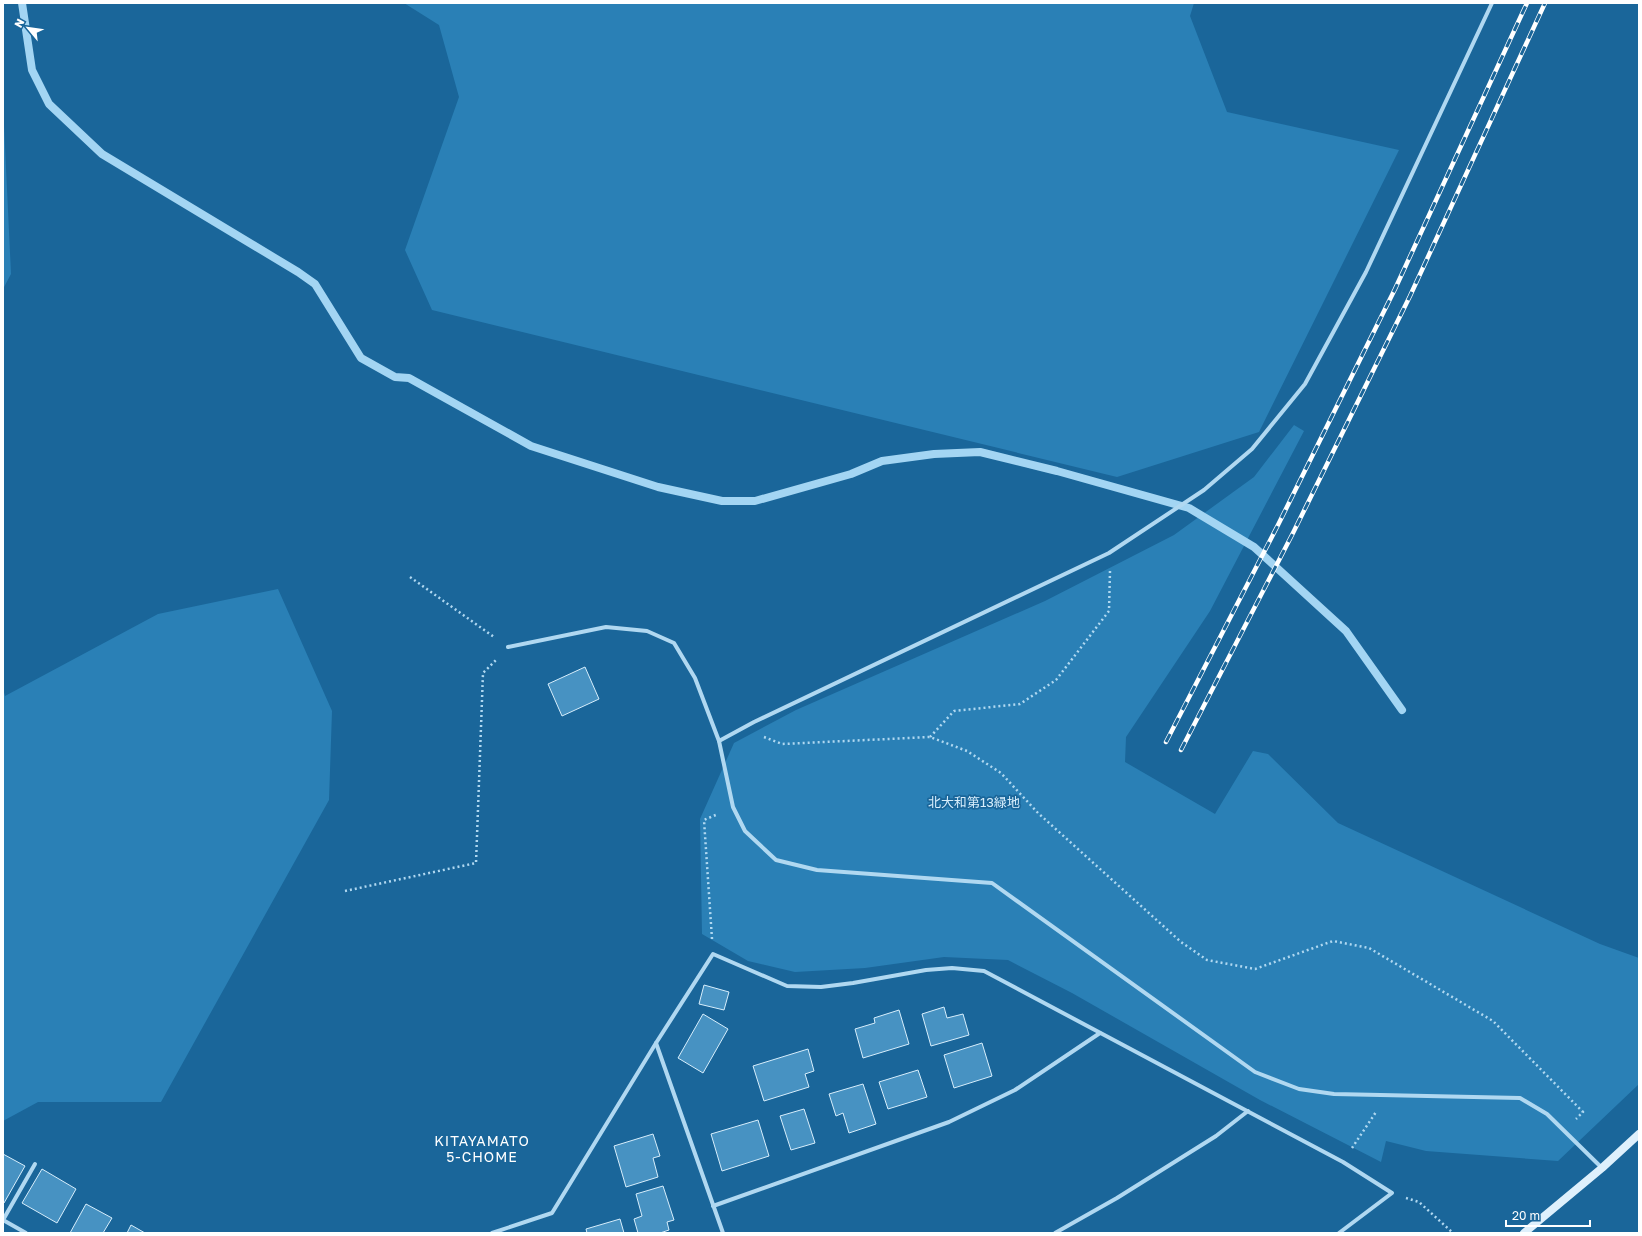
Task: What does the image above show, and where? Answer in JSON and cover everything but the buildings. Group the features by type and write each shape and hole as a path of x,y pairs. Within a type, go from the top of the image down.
{"street":[{"path":"719,741 754,722 1108,554 1204,490 1252,449 1305,384 1366,272 1492,3"},
{"path":"508,648 606,628 647,631 674,643 694,678 719,741 733,807 745,831 776,860 817,870 992,883 1256,1072 1299,1089 1334,1094 1386,1097 1520,1098 1547,1114 1602,1168"},
{"path":"492,1233 552,1213 656,1043 713,954 787,986 822,987 853,984 926,970 952,968 984,971 1343,1162 1392,1193 1339,1233"},
{"path":"713,1206 949,1122 1015,1090 1100,1033"},
{"path":"656,1043 723,1233"},
{"path":"1055,1233 1117,1198 1216,1136 1248,1111"},
{"path":"1524,1233 1602,1168 1639,1134"},
{"path":"26,1233 3,1220 35,1164"}],"path":[{"path":"930,737 954,711 1020,704 1056,680 1109,611 1110,580 1108,554"},
{"path":"345,891 476,863 483,673 508,648 410,577"},
{"path":"754,722 761,736 782,744 930,737 967,751 1002,774 1038,813 1181,942 1207,960 1255,968 1333,940 1369,948 1493,1021 1583,1112 1563,1130"},
{"path":"713,954 704,820 733,807"},
{"path":"1343,1162 1386,1097"},
{"path":"1392,1193 1419,1202 1454,1233"}],"green space":[{"path":"404,3 1194,3 1190,16 1227,112 1399,150 1259,432 1117,477 432,310 405,250 459,97 439,25"},
{"path":"3,104 11,274 3,289"},
{"name":"北大和第13緑地","path":"1294,425 1304,431 1210,611 1126,737 1125,762 1215,814 1253,751 1268,754 1338,823 1600,944 1639,958 1639,1084 1558,1161 1426,1151 1386,1141 1381,1162 1260,1100 1072,993 1008,960 944,957 865,968 795,972 748,961 702,934 700,819 734,743 796,710 1045,601 1174,535 1254,477"},
{"path":"278,589 332,711 329,800 161,1102 38,1102 3,1121 3,689 5,696 158,614"}],"waterway":[{"path":"22,3 32,70 49,104 102,154 298,272 315,284 361,358 395,377 409,378 531,446 658,487 722,501 755,501 851,474 882,461 934,454 980,452 1057,471 1189,508 1254,547 1346,631 1402,710"}],"railway":[{"path":"1166,742 1278,525 1395,289 1527,3"},
{"path":"1181,750 1293,533 1410,296 1545,3"}],"district":[{"name":"KITAYAMATO 5-CHOME","path":"482,1150"}]}
